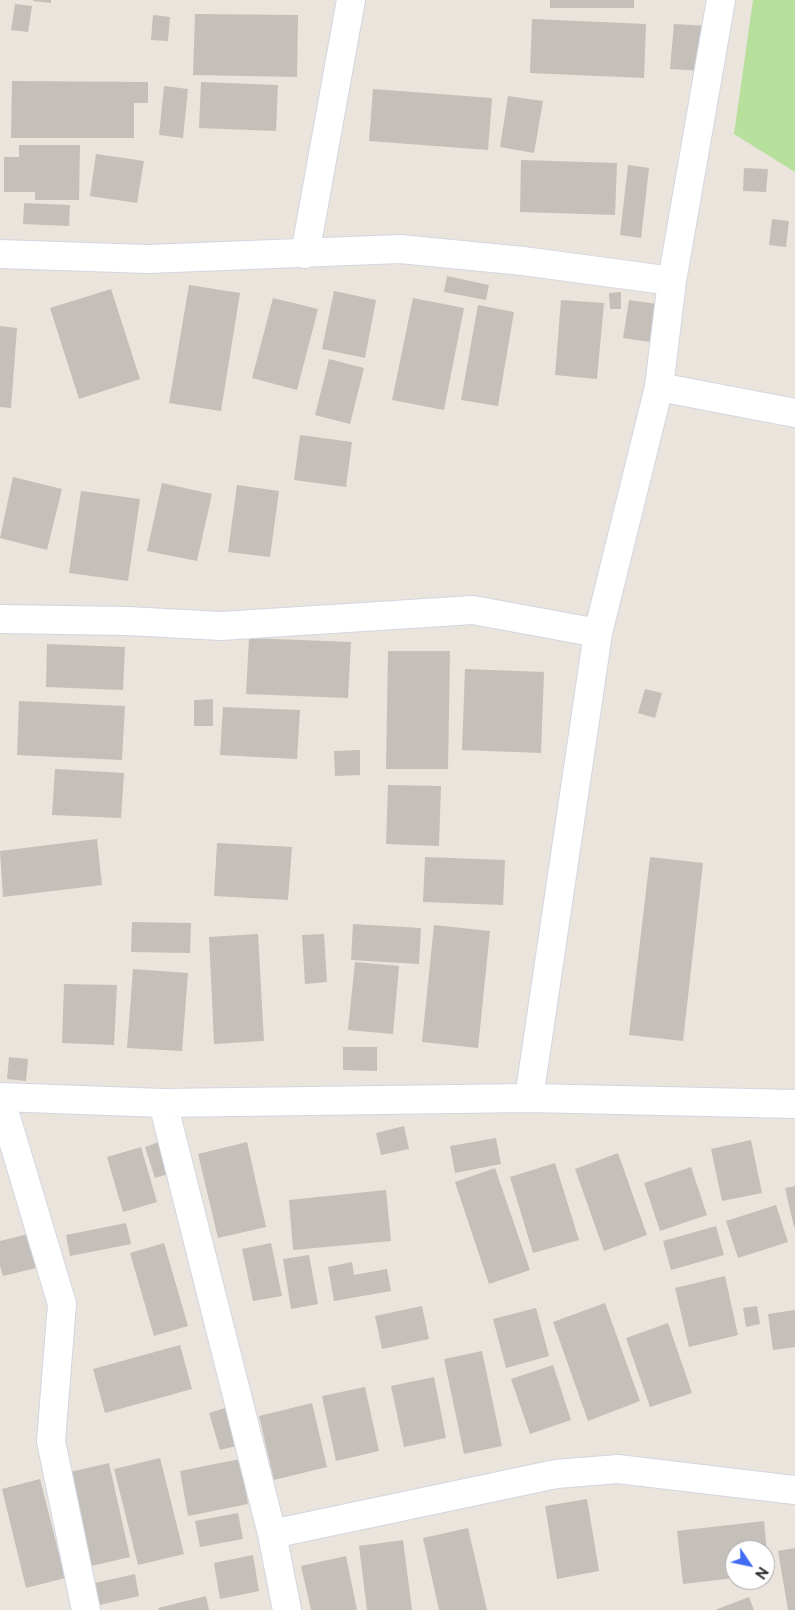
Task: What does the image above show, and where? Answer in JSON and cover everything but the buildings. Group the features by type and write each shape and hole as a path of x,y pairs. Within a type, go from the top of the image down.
{"street":[{"path":"305,254 351,0"},
{"path":"528,1098 598,633 658,386 672,281 721,0"},
{"path":"0,254 148,259 400,249 523,261 672,281"},
{"path":"658,386 795,413"},
{"path":"0,619 128,620 220,626 473,610 598,633"},
{"path":"86,1610 51,1441 62,1304 0,1097 163,1104 528,1098 795,1104"},
{"path":"163,1104 272,1534 287,1610"},
{"path":"272,1534 556,1474 618,1469 795,1490"}],"green space":[{"path":"753,0 795,0 795,172 734,134"}]}
